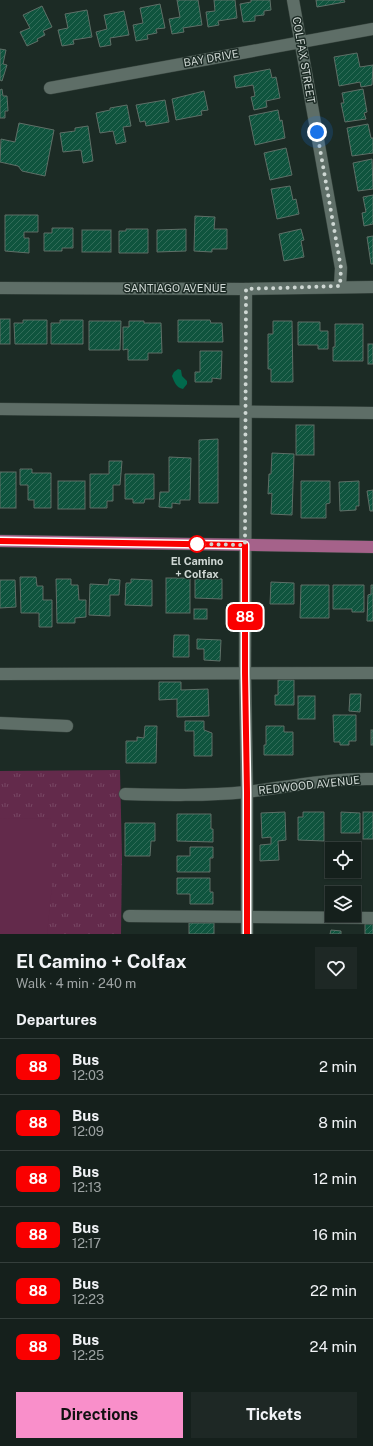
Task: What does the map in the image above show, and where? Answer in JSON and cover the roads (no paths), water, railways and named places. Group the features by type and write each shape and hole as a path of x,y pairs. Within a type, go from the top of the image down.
{"main road":[{"path":"0,541 373,547"}],"street":[{"name":"COLFAX STREET","path":"293,0 341,268 340,286"},
{"name":"BAY DRIVE","path":"50,88 373,29"},
{"name":"SANTIAGO AVENUE","path":"0,288 246,289 340,286 373,287"},
{"path":"246,289 245,673 247,934"},
{"path":"0,409 373,413"},
{"path":"0,674 373,674"},
{"path":"0,723 67,726"},
{"name":"REDWOOD AVENUE","path":"125,794 182,796 247,792 327,780 373,779"},
{"path":"129,916 373,918"}],"place":[{"name":"El Camino + Colfax","path":"197,544"}]}
